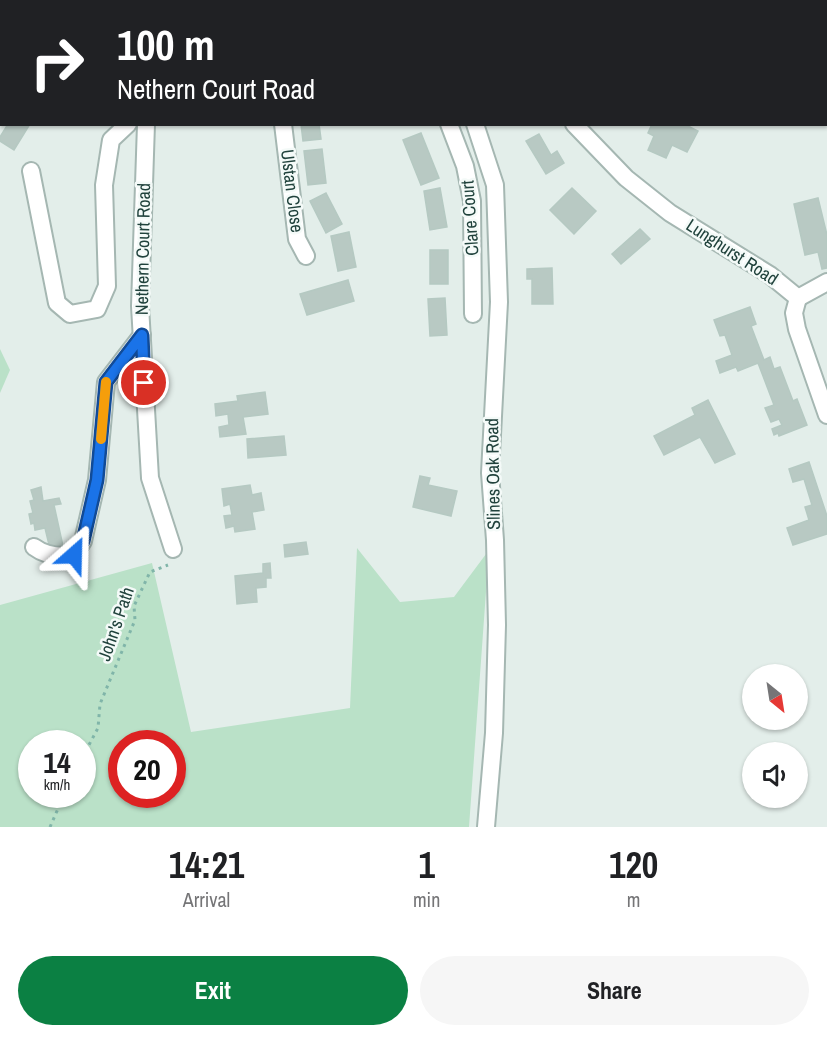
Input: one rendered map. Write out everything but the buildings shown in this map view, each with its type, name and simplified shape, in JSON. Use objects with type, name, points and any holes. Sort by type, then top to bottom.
[{"type":"street","points":[[31,171],[57,303],[70,314],[97,309],[106,286],[104,185],[111,140],[126,126]]},
{"type":"street","name":"Nethern Court Road","points":[[146,126],[140,306],[150,478],[173,549]]},
{"type":"street","name":"Ulstan Close","points":[[282,126],[297,239],[306,256]]},
{"type":"street","name":"Clare Court","points":[[450,126],[465,166],[472,201],[473,314]]},
{"type":"street","name":"Slines Oak Road","points":[[476,126],[495,185],[499,302],[490,472],[495,540],[497,625],[494,733],[486,827]]},
{"type":"street","name":"Lunghurst Road","points":[[576,126],[626,178],[670,213],[770,275],[798,298]]},
{"type":"street","points":[[827,282],[798,298],[794,313],[796,329],[827,415]]},
{"type":"street","points":[[34,547],[41,552],[60,557],[74,555],[83,541],[97,480],[106,382],[142,335]]},
{"type":"path","name":"John's Path","points":[[96,732],[100,704],[135,620],[134,606],[150,572],[177,563],[173,549]]},
{"type":"path","points":[[50,827],[58,808]]},
{"type":"green space","points":[[0,349],[10,370],[0,393]]},
{"type":"green space","points":[[357,548],[400,602],[454,597],[489,550],[469,827],[0,827],[0,605],[152,563],[191,732],[350,708]]},
{"type":"slow traffic","points":[[101,439],[106,382]]},
{"type":"route","points":[[74,555],[83,541],[97,480],[106,382],[142,335],[144,383]]}]
